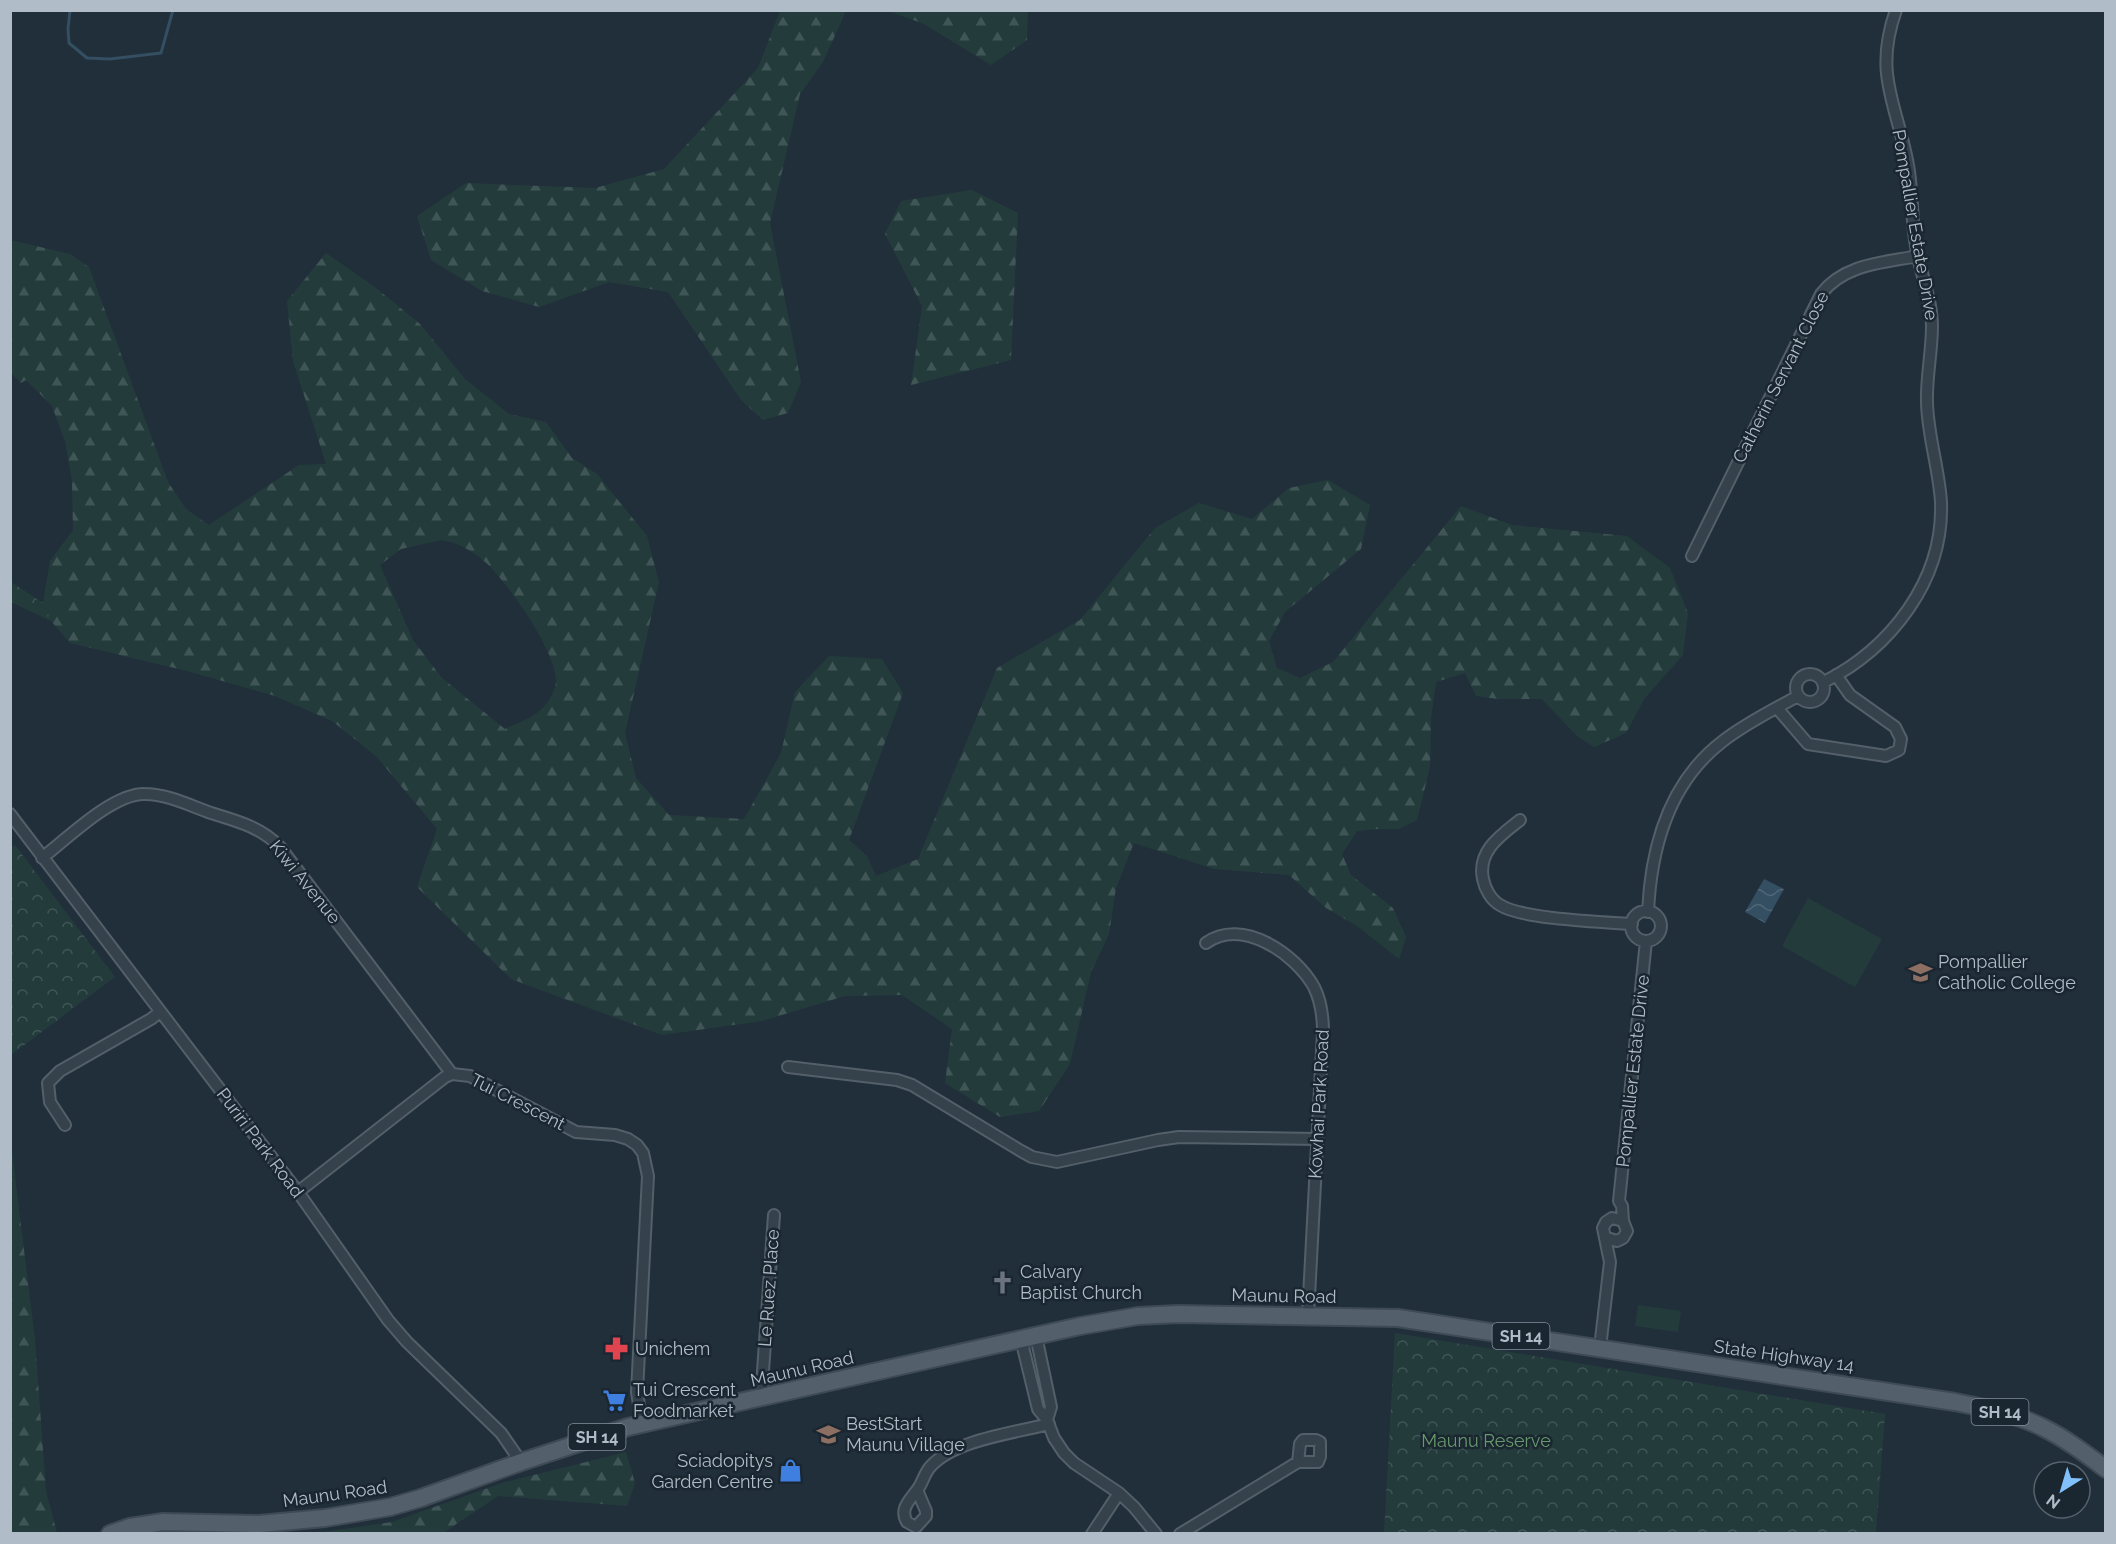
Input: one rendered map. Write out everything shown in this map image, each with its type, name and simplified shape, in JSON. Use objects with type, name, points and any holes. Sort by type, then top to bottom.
[{"type":"main road","name":"Maunu Road","points":[[110,1533],[130,1527],[164,1522],[259,1524],[357,1514],[421,1498],[521,1462],[642,1424],[1080,1326],[1138,1316],[1178,1314],[1398,1318],[1442,1324]]},
{"type":"main road","name":"State Highway 14","points":[[1442,1324],[1823,1381],[1985,1408],[2042,1427],[2106,1469]]},
{"type":"street","name":"Pompallier Estate Drive","points":[[1824,682],[1875,647],[1914,601],[1926,578],[1937,548],[1941,517],[1941,499],[1929,423],[1927,393],[1932,325],[1918,256],[1908,164],[1886,74],[1887,42],[1896,10]]},
{"type":"street","name":"Catherin Servant Close","points":[[1692,556],[1828,284],[1860,267],[1918,256]]},
{"type":"street","points":[[1805,675],[1818,676],[1824,682],[1825,691],[1817,701],[1804,702],[1798,696],[1797,684],[1805,675]]},
{"type":"street","points":[[1777,708],[1808,744],[1887,756],[1899,750],[1901,739],[1895,727],[1850,695],[1836,675]]},
{"type":"street","points":[[1646,941],[1636,938],[1632,924],[1636,916],[1648,912],[1658,839],[1668,810],[1682,785],[1700,762],[1721,742],[1798,696]]},
{"type":"street","name":"Kiwi Avenue","points":[[42,858],[107,807],[131,795],[158,795],[262,831],[280,847],[452,1074]]},
{"type":"street","name":"Puriri Park Road","points":[[10,814],[298,1192],[388,1320],[407,1342],[501,1433],[521,1462]]},
{"type":"street","points":[[1520,820],[1491,844],[1482,864],[1485,886],[1499,905],[1522,914],[1632,924]]},
{"type":"street","name":"Pompallier Estate Drive","points":[[1623,1221],[1622,1206],[1619,1201],[1646,941],[1659,935],[1661,925],[1657,916],[1648,912]]},
{"type":"street","name":"Kowhai Park Road","points":[[1206,943],[1215,936],[1242,935],[1284,952],[1297,963],[1315,989],[1323,1017],[1308,1316]]},
{"type":"street","points":[[65,1125],[50,1102],[48,1083],[60,1071],[160,1012]]},
{"type":"street","points":[[788,1067],[897,1080],[912,1085],[1021,1151],[1045,1161],[1069,1160],[1179,1137],[1317,1139]]},
{"type":"street","name":"Tui Crescent","points":[[298,1192],[452,1074],[470,1076],[576,1132],[615,1135],[637,1145],[643,1153],[648,1176],[638,1392],[642,1424]]},
{"type":"street","name":"Pompallier Estate Drive","points":[[1609,1220],[1614,1206],[1619,1201]]},
{"type":"street","name":"Le Ruez Place","points":[[764,1397],[762,1385],[774,1215]]},
{"type":"street","points":[[1600,1348],[1610,1262],[1607,1238],[1603,1228],[1609,1220],[1616,1218],[1623,1221],[1627,1231],[1620,1240],[1615,1256],[1610,1262]]},
{"type":"street","points":[[1607,1238],[1613,1241],[1620,1240]]},
{"type":"street","points":[[1029,1338],[1051,1407],[1048,1422],[1054,1437],[1074,1463],[1119,1493],[1156,1533]]},
{"type":"street","points":[[917,1490],[930,1467],[950,1450],[1048,1422]]},
{"type":"street","points":[[1180,1533],[1298,1462]]},
{"type":"street","points":[[1092,1533],[1119,1493]]},
{"type":"green space","points":[[780,11],[846,11],[823,62],[800,94],[770,223],[801,382],[788,413],[763,420],[741,400],[668,292],[609,282],[539,307],[482,291],[431,260],[417,216],[466,183],[595,188],[664,169],[758,68]]},
{"type":"green space","points":[[888,11],[1028,11],[1027,40],[991,65],[924,24]]},
{"type":"green space","points":[[972,190],[1018,213],[1011,360],[911,385],[922,306],[885,234],[901,201]]},
{"type":"green space","points":[[10,240],[70,254],[89,267],[168,482],[186,509],[209,525],[299,465],[326,464],[293,361],[287,301],[326,253],[376,288],[420,324],[465,379],[509,414],[546,422],[572,458],[597,474],[647,536],[659,582],[625,733],[636,778],[669,815],[744,819],[781,753],[795,692],[829,656],[882,659],[903,693],[849,840],[867,856],[876,876],[918,859],[997,668],[1080,620],[1155,528],[1199,503],[1252,519],[1289,488],[1328,480],[1370,505],[1361,549],[1285,612],[1269,641],[1277,668],[1300,678],[1333,662],[1461,506],[1512,525],[1627,536],[1670,568],[1688,613],[1683,655],[1644,699],[1626,733],[1594,747],[1577,736],[1542,699],[1498,699],[1476,696],[1465,673],[1436,682],[1431,719],[1430,767],[1417,820],[1399,829],[1357,831],[1342,854],[1351,875],[1393,908],[1406,937],[1399,959],[1357,926],[1326,908],[1289,875],[1214,869],[1134,843],[1116,888],[1109,934],[1091,972],[1070,1064],[1039,1111],[1000,1117],[945,1083],[952,1029],[902,995],[845,996],[762,1021],[662,1035],[511,979],[417,887],[437,829],[376,756],[332,721],[275,696],[187,671],[70,643],[51,621],[43,603],[50,561],[73,530],[72,481],[65,441],[52,406],[26,380],[21,383],[11,373]],"holes":[[[441,540],[470,551],[494,571],[531,621],[551,658],[555,687],[547,703],[536,714],[505,729],[442,678],[413,640],[380,565],[401,549]]]},
{"type":"green space","points":[[11,582],[43,603],[51,621],[11,602]]},
{"type":"green space","points":[[15,845],[115,977],[11,1055],[10,848]]},
{"type":"green space","points":[[1808,898],[1882,939],[1855,987],[1782,946]]},
{"type":"green space","points":[[11,1143],[35,1340],[46,1491],[57,1533],[11,1533]]},
{"type":"green space","points":[[1638,1305],[1681,1311],[1678,1332],[1635,1326]]},
{"type":"green space","name":"Maunu Reserve","points":[[1395,1333],[1885,1414],[1876,1533],[1384,1533]]},
{"type":"green space","points":[[626,1452],[635,1483],[627,1506],[498,1496],[443,1533],[316,1533],[392,1522],[502,1483]]},
{"type":"water","points":[[1764,879],[1784,889],[1765,923],[1745,912]]},
{"type":"waterway","points":[[70,10],[69,43],[87,58],[110,59],[161,53],[173,10]]},
{"type":"place","name":"Pompallier Catholic College","points":[[1920,972]]},
{"type":"place","name":"Calvary Baptist Church","points":[[1002,1282]]},
{"type":"place","name":"Unichem","points":[[617,1349]]},
{"type":"place","name":"Tui Crescent Foodmarket","points":[[615,1400]]},
{"type":"place","name":"BestStart Maunu Village","points":[[828,1434]]},
{"type":"place","name":"Sciadopitys Garden Centre","points":[[791,1471]]}]
